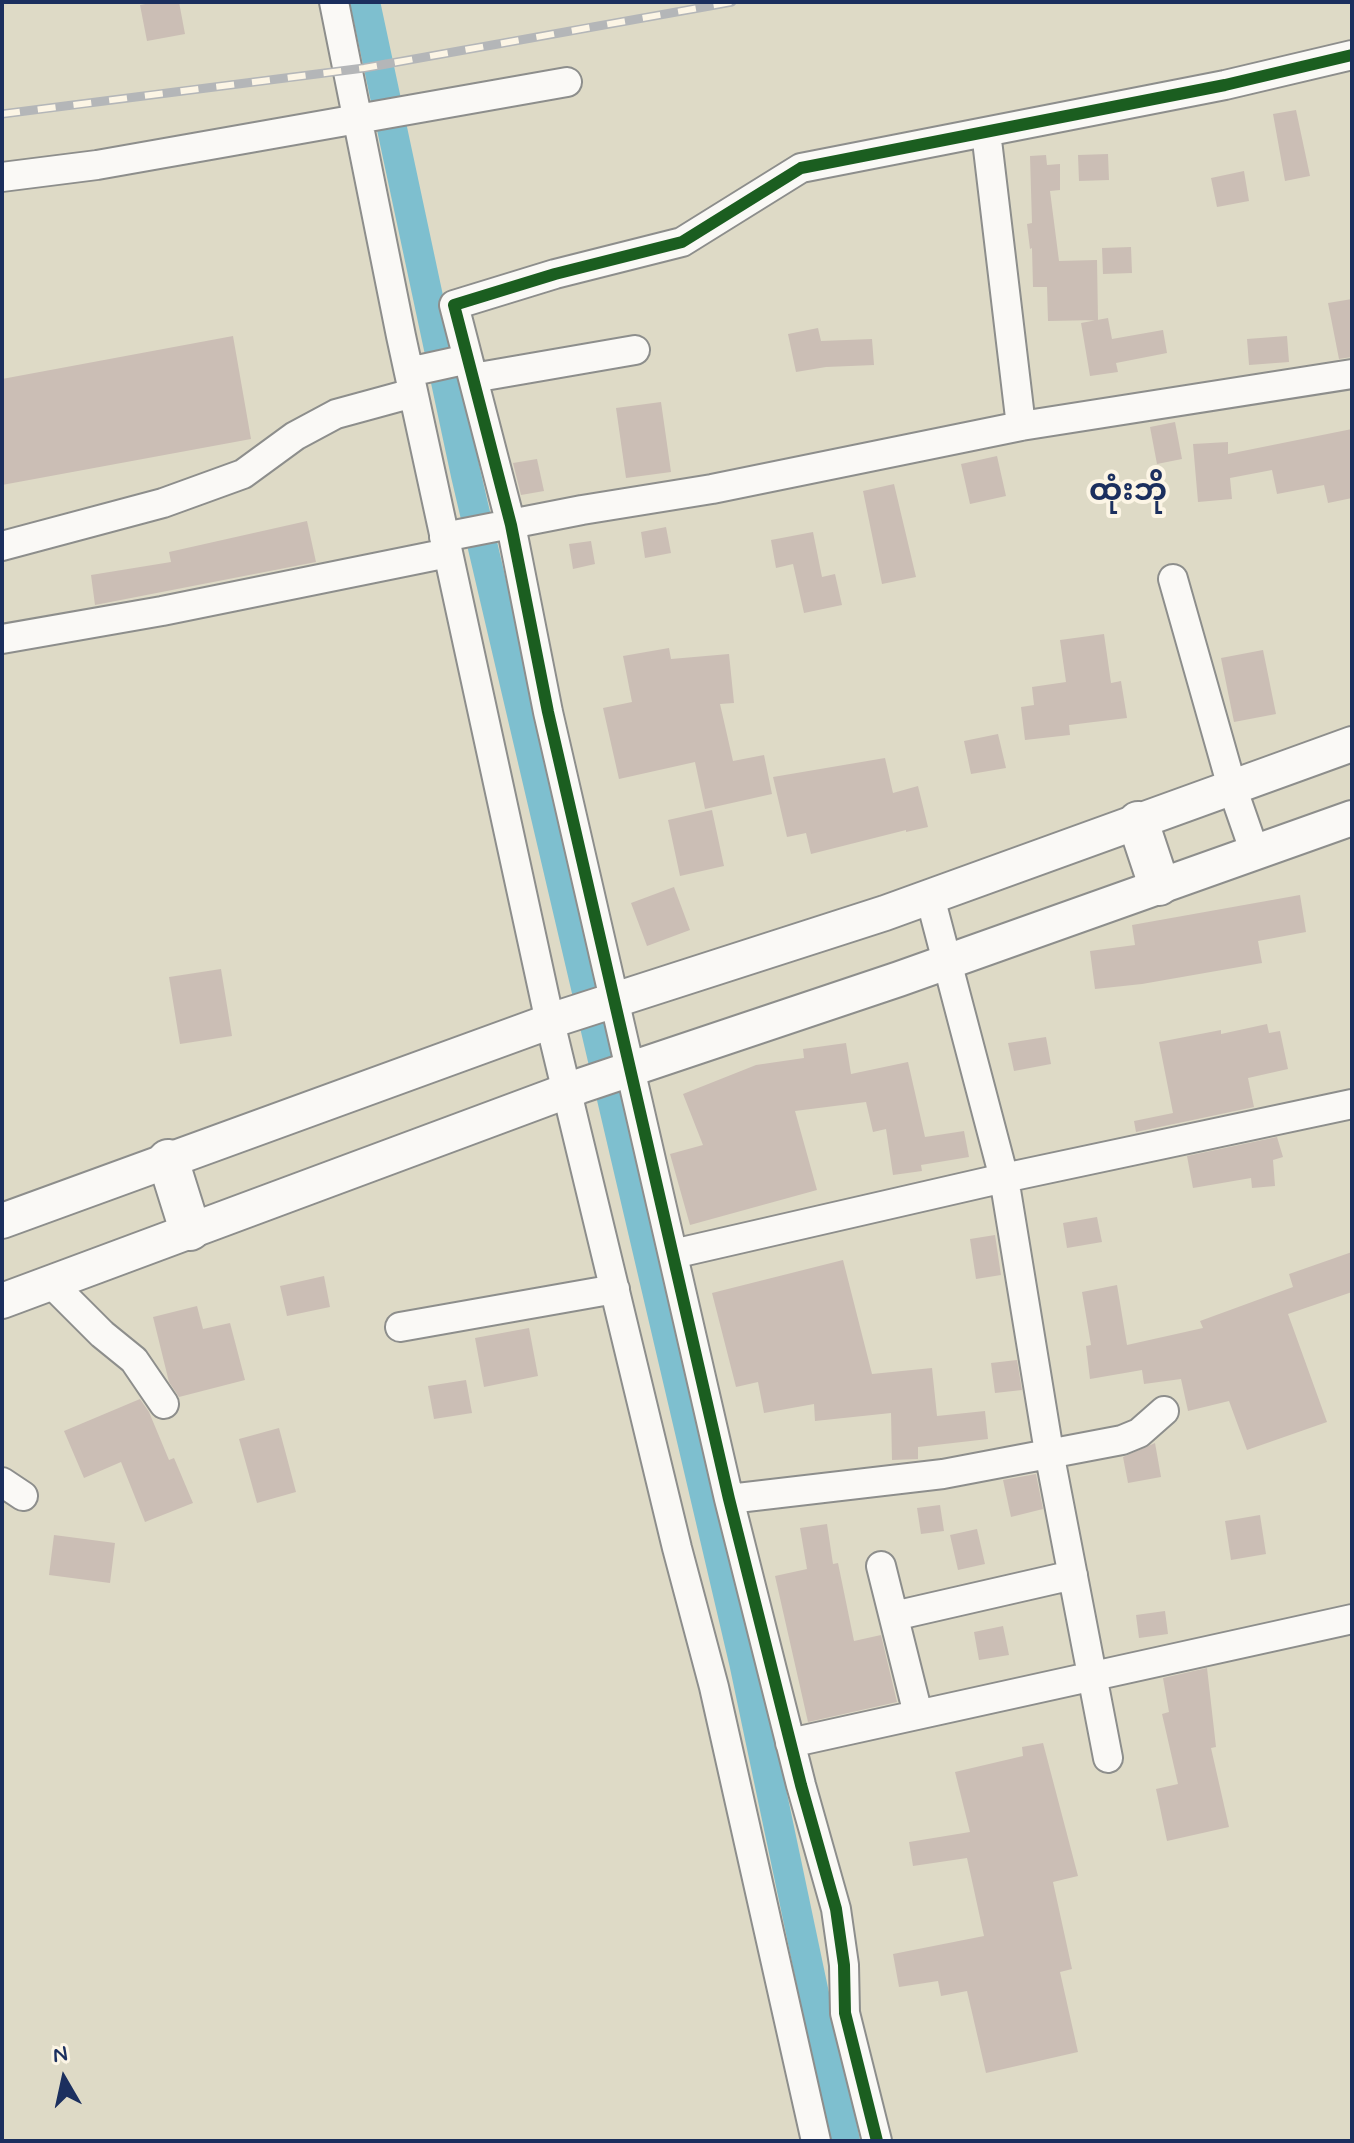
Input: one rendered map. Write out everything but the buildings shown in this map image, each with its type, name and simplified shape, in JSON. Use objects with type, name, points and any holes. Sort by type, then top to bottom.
[{"type":"highway","points":[[1138,822],[1159,885]]},
{"type":"highway","points":[[168,1160],[190,1230]]},
{"type":"main road","points":[[2,1221],[556,1020],[930,897],[1352,744]]},
{"type":"main road","points":[[2,1301],[574,1088],[948,961],[1352,818]]},
{"type":"street","points":[[334,2],[363,119],[448,542],[574,1088],[615,1289],[714,1687],[816,2141]]},
{"type":"street","points":[[877,2141],[845,2013],[844,1965],[836,1909],[790,1743],[729,1499],[673,1254],[622,1071],[548,712],[464,366],[454,305],[555,274],[682,242],[801,168],[1225,85],[1352,55]]},
{"type":"street","points":[[2,177],[97,165],[567,82]]},
{"type":"street","points":[[986,132],[1021,426]]},
{"type":"street","points":[[2,546],[163,503],[243,474],[295,436],[413,378],[464,366],[635,350]]},
{"type":"street","points":[[2,639],[162,611],[504,526],[582,510],[740,483],[1021,426],[1352,374]]},
{"type":"street","points":[[1173,579],[1232,787],[1255,853]]},
{"type":"street","points":[[930,897],[1004,1178],[1049,1452],[1108,1758]]},
{"type":"street","points":[[673,1254],[1004,1178],[1352,1104]]},
{"type":"street","points":[[51,1283],[102,1334],[134,1360],[164,1404]]},
{"type":"street","points":[[400,1327],[615,1289]]},
{"type":"street","points":[[729,1499],[943,1474],[1122,1440],[1139,1433],[1164,1411]]},
{"type":"street","points":[[881,1566],[918,1714]]},
{"type":"street","points":[[894,1616],[1073,1575]]},
{"type":"street","points":[[790,1743],[1352,1619]]},
{"type":"waterway","points":[[365,2],[466,475],[744,1662],[845,2141]]},
{"type":"railway","points":[[2,114],[364,68],[732,2]]},
{"type":"cycle path","points":[[877,2141],[845,2013],[844,1965],[836,1909],[801,1785],[729,1499],[548,712],[511,525],[454,305],[555,274],[682,242],[801,168],[1225,85],[1352,55]]},
{"type":"district","name":"ထုံးဘို","points":[[1128,494]]}]
